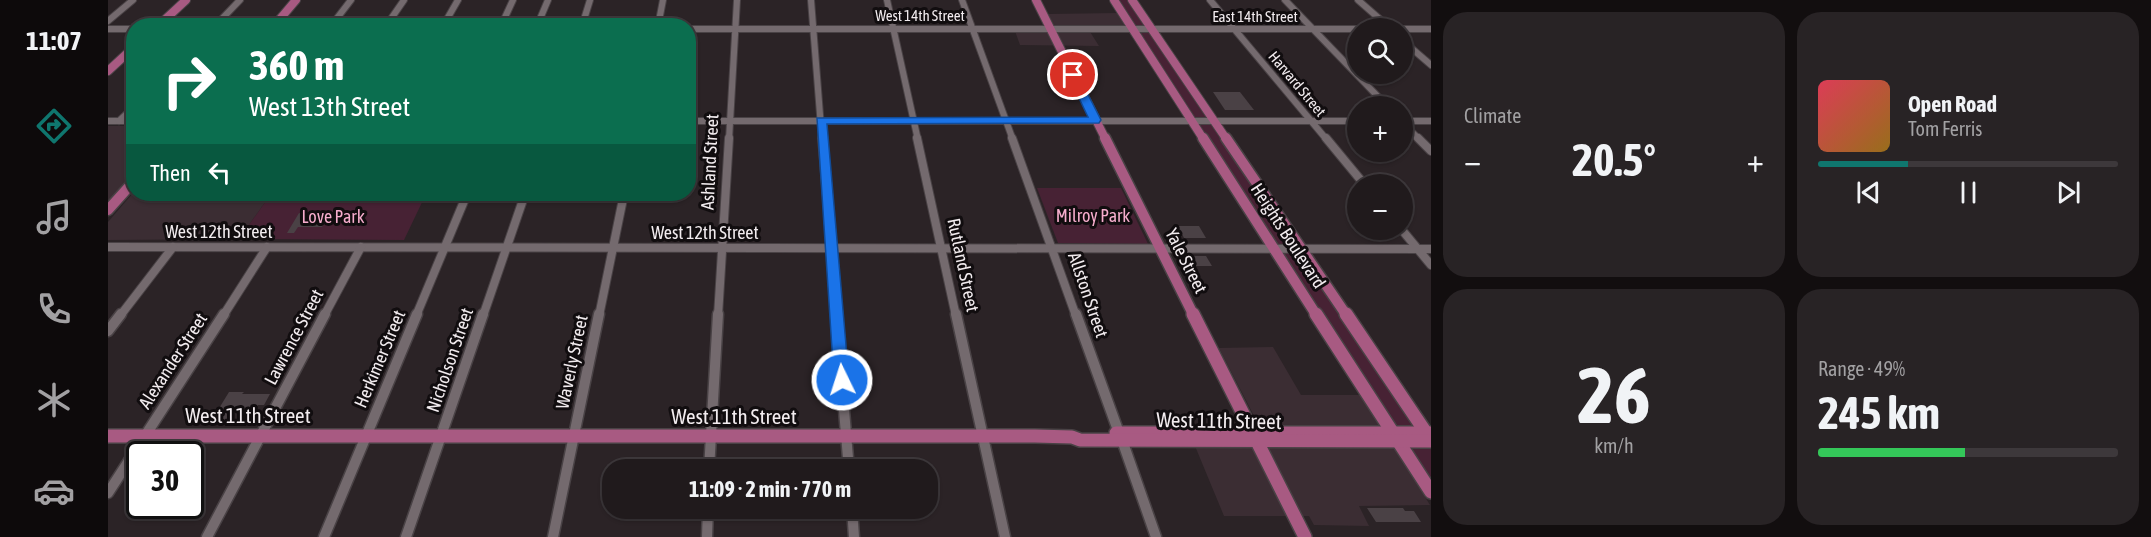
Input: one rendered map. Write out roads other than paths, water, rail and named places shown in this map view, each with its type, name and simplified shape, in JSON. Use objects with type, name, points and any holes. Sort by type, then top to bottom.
[{"type":"main road","points":[[167,18],[186,0]]},
{"type":"main road","points":[[281,18],[296,0]]},
{"type":"main road","name":"Yale Street","points":[[1036,0],[1305,537]]},
{"type":"main road","name":"Heights Boulevard","points":[[1114,0],[1431,492]]},
{"type":"main road","name":"Heights Boulevard","points":[[1132,0],[1430,437]]},
{"type":"main road","points":[[108,70],[126,54]]},
{"type":"main road","points":[[108,210],[126,190]]},
{"type":"main road","name":"West 11th Street","points":[[108,436],[982,436],[1072,437],[1080,440],[1185,432],[1255,436]]},
{"type":"main road","name":"West 11th Street","points":[[1120,437],[1430,437]]},
{"type":"street","points":[[108,21],[133,0]]},
{"type":"street","points":[[223,18],[240,0]]},
{"type":"street","points":[[337,18],[351,0]]},
{"type":"street","points":[[392,18],[404,0]]},
{"type":"street","points":[[448,18],[458,0]]},
{"type":"street","points":[[505,18],[513,0]]},
{"type":"street","points":[[540,18],[548,0]]},
{"type":"street","points":[[584,18],[590,0]]},
{"type":"street","points":[[660,18],[663,0]]},
{"type":"street","name":"Ashland Street","points":[[709,459],[737,0]]},
{"type":"street","points":[[811,0],[848,459]]},
{"type":"street","name":"Rutland Street","points":[[887,0],[1005,537]]},
{"type":"street","name":"Allston Street","points":[[962,0],[1054,249],[1156,537]]},
{"type":"street","name":"Harvard Street","points":[[1210,0],[1356,174]]},
{"type":"street","points":[[1285,0],[1378,96]]},
{"type":"street","points":[[1358,0],[1379,18]]},
{"type":"street","points":[[108,29],[126,29]]},
{"type":"street","name":"West 14th Street","points":[[696,29],[1152,29]]},
{"type":"street","name":"East 14th Street","points":[[1152,29],[1347,29]]},
{"type":"street","points":[[1413,29],[1431,29]]},
{"type":"street","points":[[1413,49],[1431,65]]},
{"type":"street","points":[[119,121],[126,114]]},
{"type":"street","points":[[108,121],[126,121]]},
{"type":"street","points":[[696,121],[1347,121]]},
{"type":"street","points":[[1413,121],[1431,121]]},
{"type":"street","points":[[1413,133],[1431,152]]},
{"type":"street","name":"Herkimer Street","points":[[324,537],[463,201]]},
{"type":"street","name":"Nicholson Street","points":[[406,537],[523,201]]},
{"type":"street","name":"Waverly Street","points":[[553,537],[623,201]]},
{"type":"street","points":[[1410,240],[1431,265]]},
{"type":"street","name":"West 12th Street","points":[[108,247],[1301,249]]},
{"type":"street","points":[[108,331],[173,247]]},
{"type":"street","name":"Alexander Street","points":[[108,493],[267,247]]},
{"type":"street","name":"Lawrence Street","points":[[207,537],[361,247]]},
{"type":"street","points":[[1301,249],[1431,249]]},
{"type":"street","points":[[707,537],[708,519]]},
{"type":"street","points":[[853,519],[854,537]]},
{"type":"park label","name":"Milroy Park","points":[[1093,216]]},
{"type":"park label","name":"Love Park","points":[[333,217]]}]
